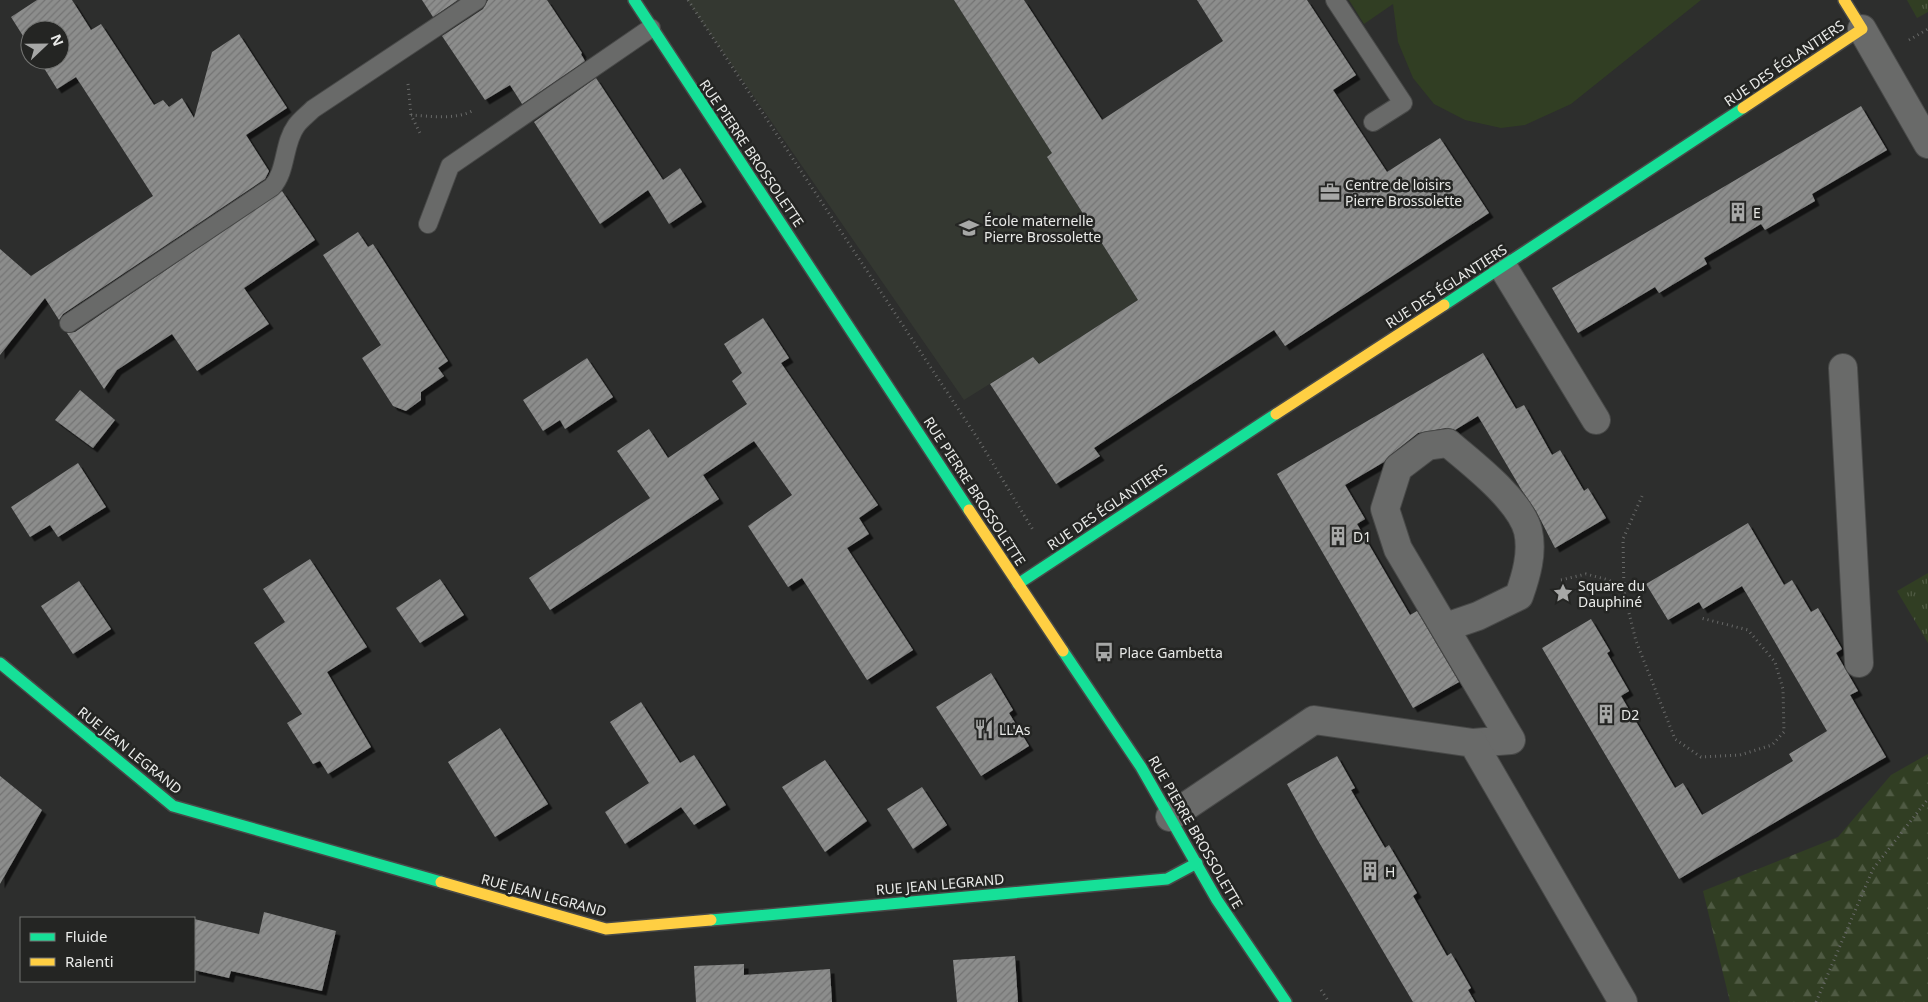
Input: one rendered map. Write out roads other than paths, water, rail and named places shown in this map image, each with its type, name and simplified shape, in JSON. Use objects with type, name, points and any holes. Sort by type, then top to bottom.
[{"type":"street","name":"RUE PIERRE BROSSOLETTE","points":[[634,0],[1018,584],[1142,767],[1217,900],[1286,1002]]},
{"type":"street","name":"RUE DES ÉGLANTIERS","points":[[1018,584],[1176,478],[1503,267],[1862,30],[1844,0]]},
{"type":"street","points":[[1862,30],[1928,144]]},
{"type":"street","points":[[1503,267],[1596,420]]},
{"type":"street","points":[[1843,368],[1859,663]]},
{"type":"street","points":[[1170,817],[1314,720],[1473,743],[1511,740],[1446,627],[1398,549],[1386,509],[1398,468],[1427,446],[1448,443],[1511,500],[1528,531],[1528,570],[1519,596],[1478,616],[1446,627]]},
{"type":"street","name":"RUE JEAN LEGRAND","points":[[0,663],[173,806],[606,929],[1167,879],[1196,863]]},
{"type":"street","points":[[1473,743],[1623,1002]]},
{"type":"lane","points":[[69,324],[272,188],[278,181],[284,155],[296,126],[312,109],[477,0]]},
{"type":"lane","points":[[1335,0],[1403,102],[1373,122]]},
{"type":"lane","points":[[428,224],[450,166],[651,28]]},
{"type":"place","name":"Centre de loisirs Pierre Brossolette","points":[[1330,192]]},
{"type":"place","name":"E","points":[[1738,212]]},
{"type":"place","name":"École maternelle Pierre Brossolette","points":[[969,228]]},
{"type":"place","name":"D1","points":[[1338,536]]},
{"type":"place","name":"Square du Dauphiné","points":[[1563,593]]},
{"type":"place","name":"Place Gambetta","points":[[1104,652]]},
{"type":"place","name":"D2","points":[[1606,714]]},
{"type":"place","name":"LL'As","points":[[984,729]]},
{"type":"place","name":"H","points":[[1370,871]]}]
